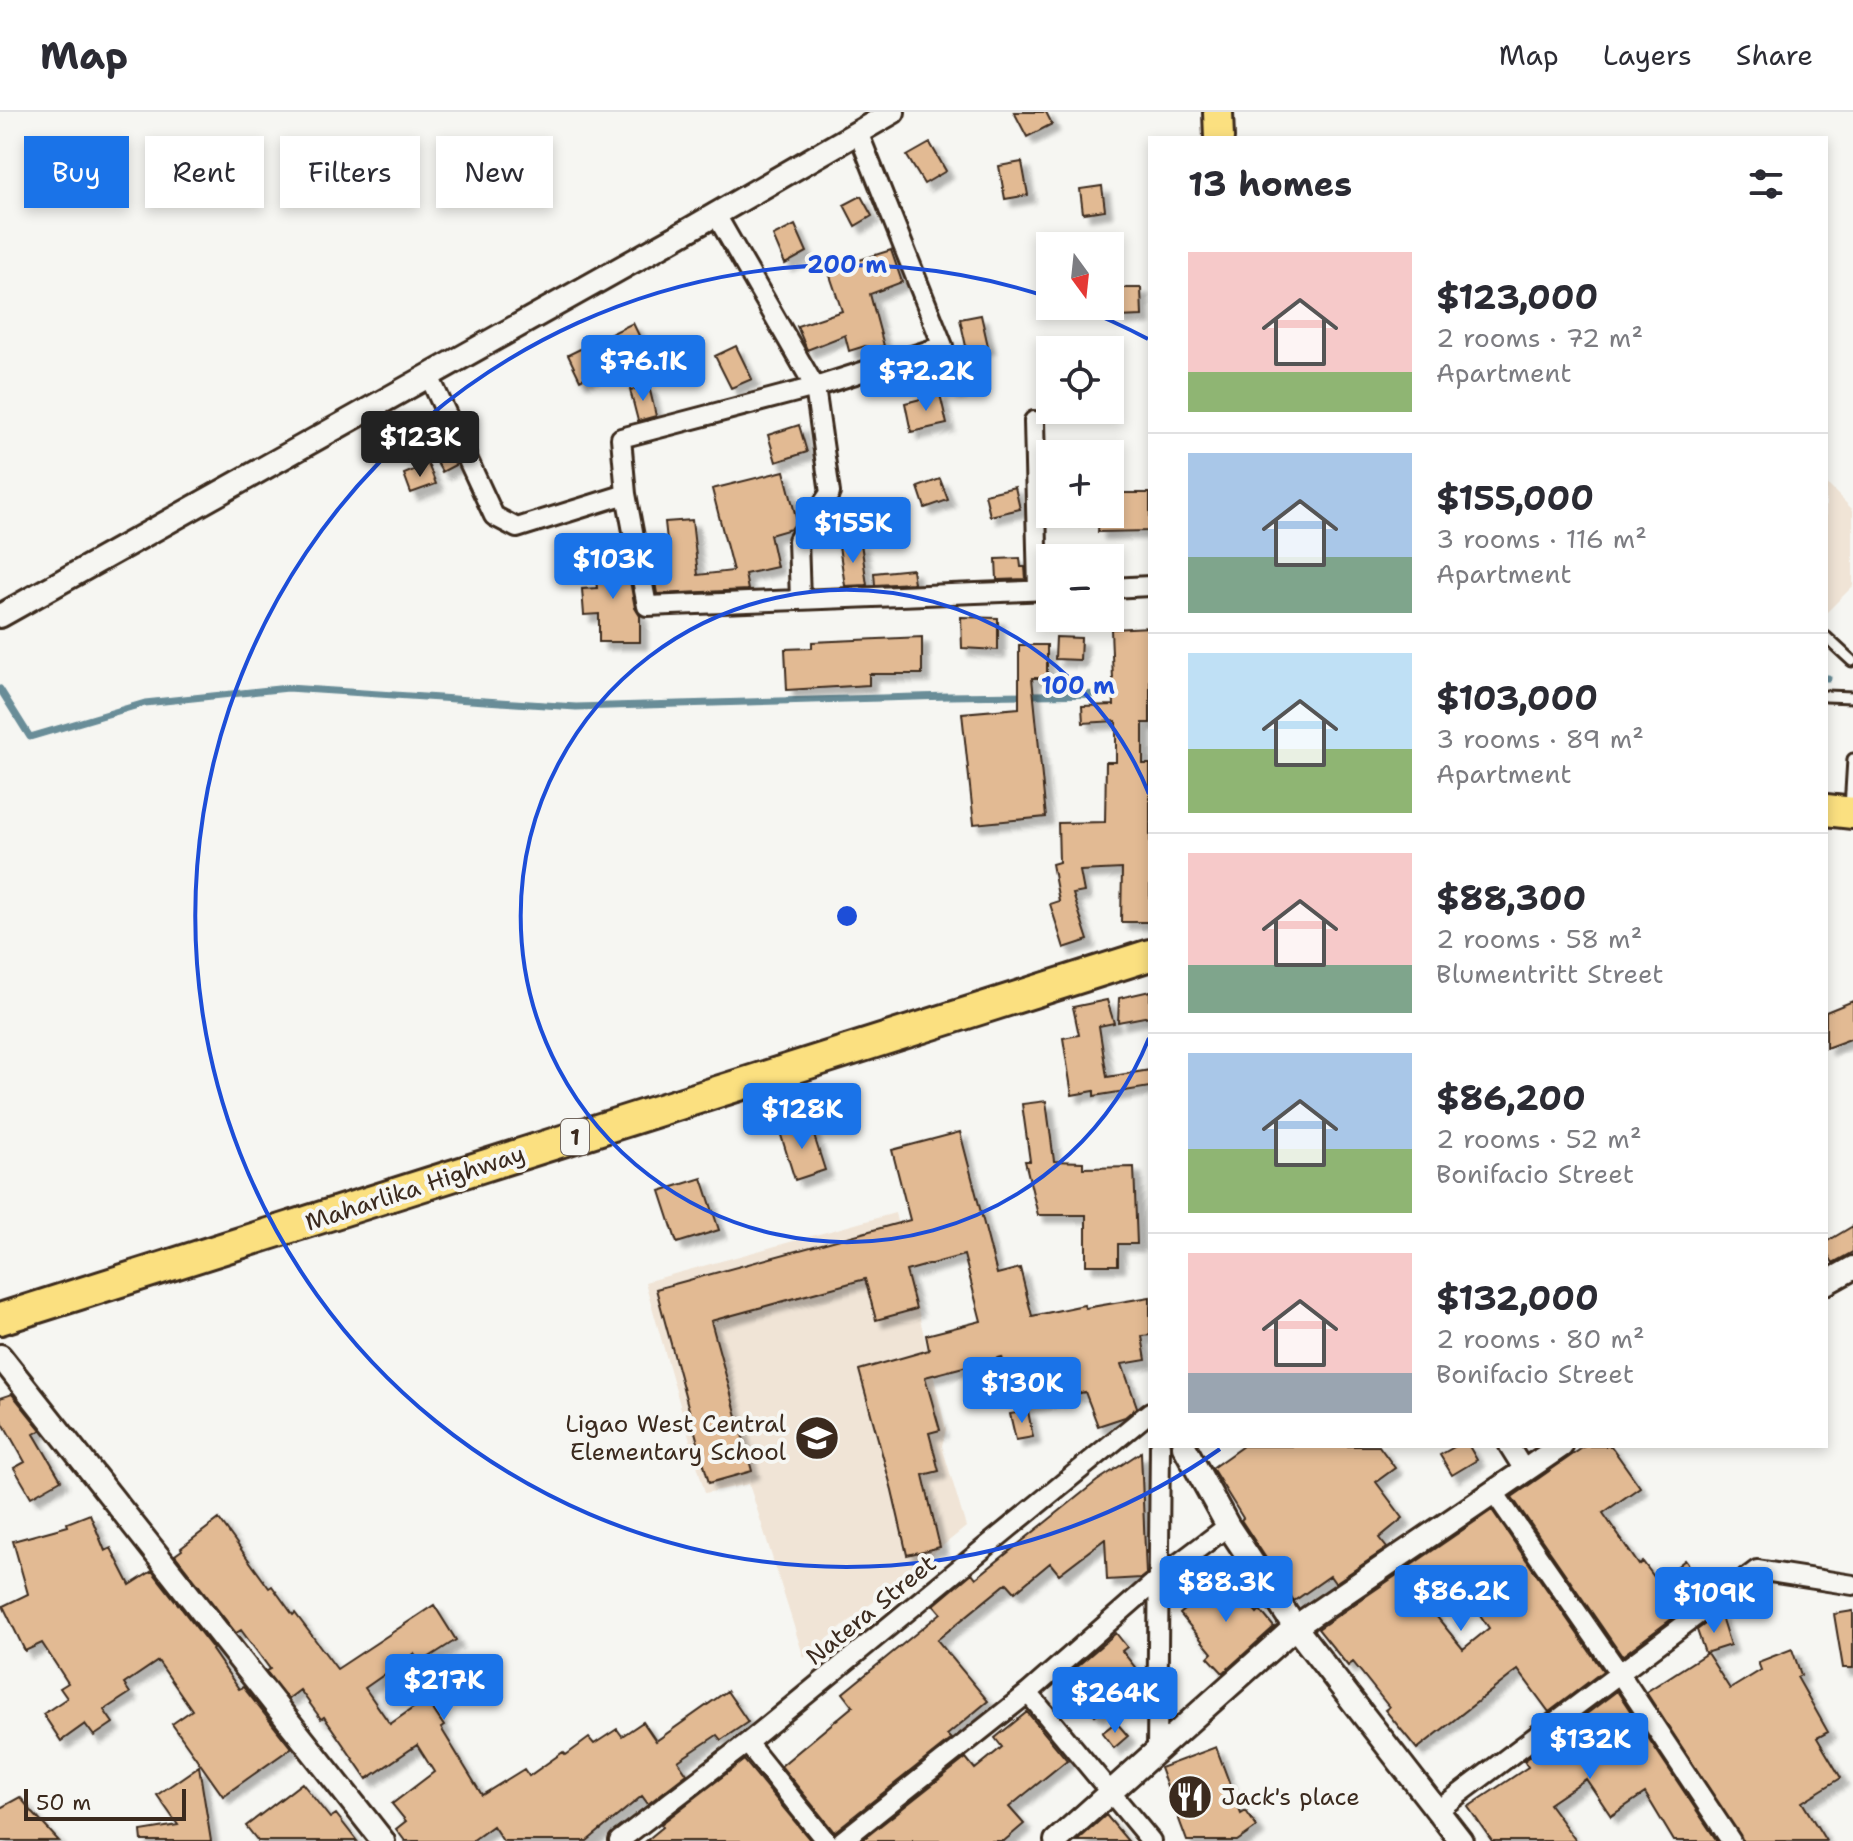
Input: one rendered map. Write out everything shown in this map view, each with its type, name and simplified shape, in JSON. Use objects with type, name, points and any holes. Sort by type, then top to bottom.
[{"type":"highway","name":"Maharlika Highway","points":[[0,1319],[1148,956]]},
{"type":"main road","points":[[1218,112],[1219,136]]},
{"type":"street","points":[[0,616],[893,112]]},
{"type":"street","points":[[858,132],[943,346],[815,387],[621,438],[626,494],[647,606],[1036,590]]},
{"type":"street","points":[[715,213],[815,387],[830,493],[798,540],[800,600]]},
{"type":"street","points":[[429,376],[494,516],[517,528],[626,494]]},
{"type":"street","points":[[1034,421],[1041,544]]},
{"type":"street","points":[[1124,587],[1148,586]]},
{"type":"street","points":[[1828,1282],[1853,1268]]},
{"type":"street","points":[[0,1356],[383,1841]]},
{"type":"street","name":"Natera Street","points":[[619,1841],[747,1743],[1148,1414]]},
{"type":"street","points":[[1157,1751],[1160,1448]]},
{"type":"street","points":[[1185,1448],[1228,1526],[1295,1627],[1461,1841]]},
{"type":"street","points":[[1510,1448],[1524,1470]]},
{"type":"street","points":[[1056,1841],[1295,1627],[1558,1448]]},
{"type":"street","points":[[1493,1491],[1731,1841]]},
{"type":"street","points":[[842,1841],[1028,1693],[1158,1579],[1228,1526]]},
{"type":"street","points":[[1438,1810],[1757,1570],[1853,1585]]},
{"type":"street","points":[[1028,1693],[1151,1841]]},
{"type":"street","points":[[747,1743],[826,1841]]},
{"type":"lane","points":[[1828,639],[1853,662]]},
{"type":"lane","points":[[1828,696],[1853,697]]},
{"type":"lane","points":[[1843,812],[1853,759]]},
{"type":"shaded area","points":[[1828,485],[1853,510],[1853,586],[1828,611]]},
{"type":"shaded area","name":"Ligao West Central Elementary School","points":[[895,1213],[946,1429],[942,1446],[966,1527],[804,1658],[749,1484],[705,1493],[645,1282]]},
{"type":"building","points":[[1014,112],[1046,112],[1052,124],[1027,137]]},
{"type":"building","points":[[930,143],[946,171],[924,184],[907,156]]},
{"type":"building","points":[[1022,162],[1028,195],[1005,199],[999,166]]},
{"type":"building","points":[[1102,186],[1105,210],[1083,213],[1080,189]]},
{"type":"building","points":[[861,196],[872,216],[855,226],[844,205]]},
{"type":"building","points":[[795,225],[807,252],[785,264],[773,236]]},
{"type":"building","points":[[891,250],[902,282],[870,294],[884,346],[865,346],[849,351],[845,335],[807,350],[797,326],[842,311],[828,270]]},
{"type":"building","points":[[1124,288],[1141,288],[1142,316],[1124,317]]},
{"type":"building","points":[[981,315],[988,346],[967,351],[960,319]]},
{"type":"building","points":[[633,323],[645,348],[580,380],[568,355]]},
{"type":"building","points":[[736,346],[752,379],[731,388],[715,356]]},
{"type":"building","points":[[972,355],[980,385],[952,392],[944,362]]},
{"type":"building","points":[[649,386],[656,416],[638,421],[630,390]]},
{"type":"building","points":[[940,394],[947,424],[911,432],[905,403]]},
{"type":"building","points":[[438,425],[457,464],[442,472],[421,434]]},
{"type":"building","points":[[799,425],[807,452],[776,462],[768,435]]},
{"type":"building","points":[[428,464],[436,484],[411,493],[404,474]]},
{"type":"building","points":[[784,471],[797,521],[791,529],[770,535],[777,567],[745,574],[748,590],[657,594],[655,582],[671,578],[665,522],[692,520],[698,575],[733,571],[712,489]]},
{"type":"building","points":[[940,479],[948,500],[925,508],[918,487]]},
{"type":"building","points":[[1015,487],[1020,509],[990,516],[985,494]]},
{"type":"building","points":[[1124,493],[1148,493],[1148,531],[1098,532],[1098,528],[1124,528]]},
{"type":"building","points":[[861,543],[867,585],[845,586],[839,546]]},
{"type":"building","points":[[625,554],[635,608],[640,616],[640,642],[599,642],[599,614],[584,615],[582,589],[597,588],[593,558]]},
{"type":"building","points":[[1020,558],[1026,579],[997,580],[996,559]]},
{"type":"building","points":[[912,569],[914,583],[875,585],[874,573]]},
{"type":"building","points":[[961,617],[998,618],[998,650],[962,648]]},
{"type":"building","points":[[1148,627],[1148,723],[1143,723],[1143,764],[1148,764],[1148,922],[1121,922],[1122,869],[1080,871],[1084,892],[1073,894],[1088,940],[1064,948],[1050,904],[1059,901],[1052,864],[1059,862],[1058,823],[1105,822],[1106,762],[1116,762],[1116,721],[1083,723],[1082,706],[1114,705],[1111,632]]},
{"type":"building","points":[[922,637],[922,674],[869,674],[869,685],[787,690],[785,649],[812,648],[812,642]]},
{"type":"building","points":[[1056,637],[1081,638],[1080,660],[1055,659]]},
{"type":"building","points":[[1019,645],[1047,645],[1047,678],[1032,678],[1046,817],[974,824],[962,713],[1019,708]]},
{"type":"building","points":[[1148,991],[1148,1016],[1118,1022],[1119,998]]},
{"type":"building","points":[[1107,1000],[1114,1023],[1099,1026],[1107,1077],[1148,1070],[1148,1087],[1094,1096],[1094,1091],[1072,1095],[1063,1038],[1079,1035],[1073,1007]]},
{"type":"building","points":[[1853,1001],[1853,1038],[1828,1047],[1828,1011]]},
{"type":"building","points":[[1046,1101],[1054,1161],[1083,1162],[1083,1168],[1134,1167],[1137,1244],[1118,1244],[1118,1265],[1086,1265],[1086,1215],[1038,1215],[1025,1161],[1030,1161],[1022,1104]]},
{"type":"building","points":[[810,1123],[825,1170],[795,1180],[780,1132]]},
{"type":"building","points":[[960,1132],[997,1274],[1020,1268],[1032,1316],[1084,1305],[1085,1308],[1148,1297],[1148,1335],[1142,1336],[1146,1360],[1122,1364],[1137,1407],[1125,1417],[1098,1426],[1085,1392],[1015,1408],[1002,1357],[925,1377],[940,1430],[929,1433],[939,1471],[923,1475],[940,1547],[907,1555],[859,1370],[929,1350],[926,1335],[981,1321],[964,1255],[906,1271],[916,1309],[876,1320],[865,1279],[711,1321],[752,1471],[709,1483],[656,1289],[910,1220],[892,1150]]},
{"type":"building","points":[[702,1178],[719,1230],[677,1243],[660,1191]]},
{"type":"building","points":[[1853,1226],[1853,1252],[1833,1263],[1828,1254],[1828,1241]]},
{"type":"building","points":[[12,1394],[41,1430],[34,1434],[61,1480],[31,1497],[14,1468],[25,1462],[0,1418],[0,1398]]},
{"type":"building","points":[[1028,1411],[1033,1437],[1016,1440],[1010,1414]]},
{"type":"building","points":[[1240,1448],[1380,1448],[1395,1468],[1376,1482],[1403,1518],[1379,1538],[1387,1548],[1335,1583],[1330,1576],[1294,1601],[1241,1520],[1243,1518],[1212,1468]]},
{"type":"building","points":[[1452,1448],[1470,1448],[1477,1460],[1452,1475],[1440,1455]]},
{"type":"building","points":[[1582,1448],[1612,1448],[1640,1487],[1603,1513],[1639,1565],[1643,1562],[1658,1582],[1685,1560],[1709,1591],[1622,1656],[1512,1497]]},
{"type":"building","points":[[1141,1452],[1146,1574],[1141,1578],[1107,1580],[1105,1539],[1059,1574],[1050,1563],[1015,1592],[1007,1583],[937,1640],[988,1701],[947,1735],[951,1739],[834,1832],[781,1766],[853,1706],[843,1693],[941,1613],[934,1605],[972,1573],[976,1578],[1097,1481]]},
{"type":"building","points":[[1492,1510],[1603,1671],[1549,1712],[1518,1670],[1417,1749],[1385,1710],[1389,1707],[1353,1662],[1348,1666],[1318,1629]],"holes":[[[1471,1573],[1493,1606],[1480,1615],[1489,1628],[1463,1649],[1428,1606]]]},
{"type":"building","points":[[90,1514],[105,1551],[111,1548],[130,1585],[152,1571],[213,1649],[239,1689],[243,1687],[291,1748],[223,1796],[172,1724],[192,1710],[158,1661],[124,1684],[130,1693],[104,1710],[113,1723],[94,1736],[85,1724],[61,1741],[43,1714],[67,1698],[60,1688],[68,1683],[42,1643],[25,1651],[3,1606],[28,1594],[13,1541],[68,1526],[67,1523]]},
{"type":"building","points":[[219,1519],[269,1588],[272,1586],[293,1615],[295,1613],[337,1669],[434,1605],[456,1640],[420,1663],[414,1654],[365,1688],[390,1724],[426,1699],[482,1795],[524,1769],[529,1776],[589,1738],[594,1744],[617,1729],[622,1736],[643,1722],[656,1741],[727,1691],[748,1722],[721,1740],[717,1735],[678,1761],[687,1774],[648,1804],[642,1796],[587,1841],[503,1841],[493,1826],[472,1841],[405,1841],[396,1829],[406,1821],[392,1804],[434,1772],[417,1745],[367,1779],[324,1717],[321,1719],[300,1690],[288,1699],[266,1671],[270,1669],[241,1630],[236,1633],[175,1555]]},
{"type":"building","points":[[1226,1576],[1257,1613],[1260,1610],[1274,1627],[1223,1673],[1208,1657],[1212,1653],[1180,1614]]},
{"type":"building","points":[[1853,1611],[1853,1668],[1843,1668],[1834,1614]]},
{"type":"building","points":[[1720,1613],[1730,1645],[1705,1653],[1697,1630]]},
{"type":"building","points":[[1116,1633],[1127,1647],[1122,1651],[1143,1677],[1095,1715],[1075,1690],[1071,1693],[1061,1680]]},
{"type":"building","points":[[1792,1649],[1801,1675],[1797,1677],[1828,1732],[1817,1738],[1841,1778],[1802,1802],[1826,1841],[1743,1841],[1646,1692],[1707,1653],[1730,1689],[1761,1670],[1758,1662]]},
{"type":"building","points":[[1617,1691],[1717,1841],[1674,1841],[1645,1793],[1611,1816],[1586,1779],[1549,1804],[1576,1841],[1492,1841],[1468,1807],[1528,1767],[1524,1761]]},
{"type":"building","points":[[1027,1712],[1067,1760],[1009,1807],[1024,1824],[1004,1841],[861,1841],[966,1758],[975,1769],[1002,1747],[995,1738]]},
{"type":"building","points":[[1116,1722],[1128,1736],[1114,1748],[1102,1733]]},
{"type":"building","points":[[1216,1747],[1241,1814],[1246,1811],[1257,1827],[1237,1841],[1187,1841],[1160,1768]]},
{"type":"building","points":[[744,1760],[811,1841],[646,1841],[663,1827],[661,1824]]},
{"type":"building","points":[[199,1766],[211,1841],[142,1841],[141,1831],[178,1825],[157,1795]]},
{"type":"building","points":[[302,1783],[330,1818],[336,1814],[357,1841],[258,1841],[246,1826]]},
{"type":"building","points":[[20,1797],[59,1841],[0,1841],[0,1808]]},
{"type":"building","points":[[1106,1815],[1128,1841],[1077,1841]]},
{"type":"waterway","points":[[0,689],[30,737],[145,703],[288,688],[576,707],[1120,694]]},
{"type":"place","name":"Ligao West Central Elementary School","points":[[817,1438]]},
{"type":"place","name":"Jack's place","points":[[1190,1797]]}]
